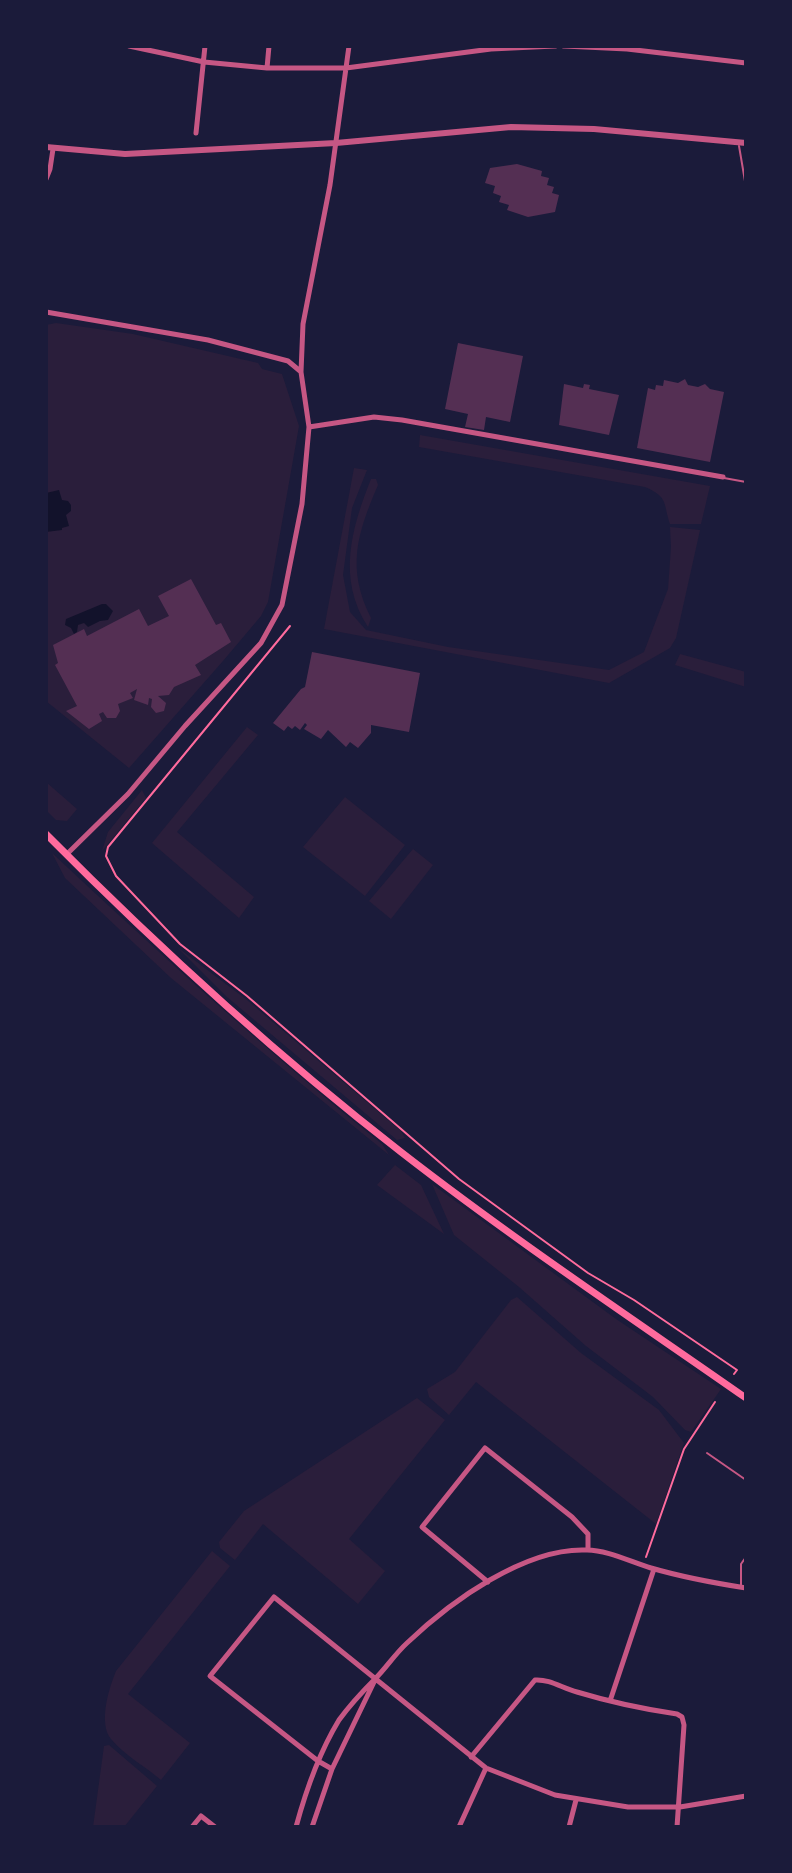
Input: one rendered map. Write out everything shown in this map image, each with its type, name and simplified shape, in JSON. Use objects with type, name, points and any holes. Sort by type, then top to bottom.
[{"type":"main road","points":[[46,834],[248,1026],[398,1150],[554,1266],[746,1398]]},
{"type":"street","points":[[129,46],[204,62],[267,68],[346,68],[492,48],[555,46]]},
{"type":"street","points":[[196,133],[205,46]]},
{"type":"street","points":[[267,68],[269,46]]},
{"type":"street","points":[[67,854],[128,794],[261,643],[276,620],[288,579],[300,515],[309,427],[301,372],[303,324],[336,143],[349,46]]},
{"type":"street","points":[[564,46],[627,48],[746,63]]},
{"type":"street","points":[[46,179],[50,169],[49,148],[125,154],[336,143],[511,127],[594,129],[742,143]]},
{"type":"street","points":[[46,312],[208,340],[288,361],[301,372]]},
{"type":"street","points":[[309,427],[374,417],[402,420],[723,477]]},
{"type":"street","points":[[488,1582],[422,1527],[485,1448],[572,1517],[588,1534],[588,1550]]},
{"type":"street","points":[[296,1827],[318,1761],[339,1721],[358,1695],[407,1643],[488,1582],[537,1559],[561,1552],[588,1550],[654,1569],[743,1588]]},
{"type":"street","points":[[610,1701],[654,1569]]},
{"type":"street","points":[[332,1769],[210,1676],[274,1597],[486,1768],[555,1795],[628,1807],[680,1807],[746,1796]]},
{"type":"street","points":[[312,1827],[332,1769],[375,1679]]},
{"type":"street","points":[[471,1757],[535,1680],[544,1679],[610,1701],[677,1714],[682,1717],[684,1725],[677,1827]]},
{"type":"street","points":[[459,1827],[486,1768]]},
{"type":"street","points":[[569,1827],[576,1800]]},
{"type":"street","points":[[192,1827],[201,1816],[215,1827]]},
{"type":"lane","points":[[742,143],[746,187]]},
{"type":"lane","points":[[723,477],[746,482]]},
{"type":"lane","points":[[707,1453],[746,1480]]},
{"type":"lane","points":[[743,1588],[741,1564],[746,1557]]},
{"type":"path","points":[[290,626],[108,847],[106,856],[116,876],[194,957],[247,996],[459,1179],[588,1273],[634,1300],[737,1370],[734,1374]]},
{"type":"path","points":[[643,1565],[684,1449],[715,1402]]},
{"type":"shaded area","points":[[56,323],[133,334],[258,363],[262,369],[282,374],[299,426],[268,602],[261,616],[129,768],[46,701],[46,325]]},
{"type":"shaded area","points":[[420,435],[710,486],[701,524],[670,524],[662,498],[645,487],[419,447]]},
{"type":"shaded area","points":[[354,468],[367,470],[352,508],[343,575],[350,612],[366,630],[448,647],[609,670],[644,652],[668,589],[670,527],[700,530],[676,638],[670,648],[609,683],[324,629]]},
{"type":"shaded area","points":[[371,479],[376,479],[378,485],[357,551],[359,583],[371,618],[368,627],[353,591],[350,554],[358,516]]},
{"type":"shaded area","points":[[59,490],[62,500],[71,505],[71,511],[66,515],[69,526],[46,532],[46,493]]},
{"type":"shaded area","points":[[102,604],[113,611],[108,620],[88,627],[84,623],[78,625],[74,634],[65,625],[66,619]]},
{"type":"shaded area","points":[[680,654],[746,672],[746,687],[675,665]]},
{"type":"shaded area","points":[[247,727],[258,735],[177,832],[254,897],[239,918],[152,843]]},
{"type":"shaded area","points":[[46,782],[77,809],[67,821],[56,820],[46,810]]},
{"type":"shaded area","points":[[142,790],[146,798],[102,851],[108,832]]},
{"type":"shaded area","points":[[345,797],[405,845],[365,896],[303,847]]},
{"type":"shaded area","points":[[413,849],[433,865],[391,919],[369,901]]},
{"type":"shaded area","points":[[52,853],[214,1002],[382,1144],[389,1155],[171,978],[65,878]]},
{"type":"shaded area","points":[[177,947],[247,1000],[401,1131],[405,1138],[397,1140],[227,997]]},
{"type":"shaded area","points":[[395,1165],[421,1185],[444,1234],[377,1185]]},
{"type":"shaded area","points":[[432,1184],[616,1319],[721,1389],[691,1432],[685,1430],[653,1397],[586,1346],[454,1235]]},
{"type":"shaded area","points":[[517,1297],[581,1353],[659,1410],[684,1443],[656,1524],[476,1382],[449,1415],[429,1397],[427,1389],[455,1372],[511,1300]]},
{"type":"shaded area","points":[[417,1398],[445,1420],[349,1539],[385,1571],[358,1604],[263,1524],[235,1560],[220,1548],[219,1542],[244,1511]]},
{"type":"shaded area","points":[[212,1551],[230,1566],[128,1694],[190,1743],[161,1780],[111,1739],[105,1724],[108,1696],[116,1671]]},
{"type":"shaded area","points":[[109,1745],[157,1786],[124,1827],[93,1827],[104,1746]]},
{"type":"building","points":[[517,164],[542,171],[541,176],[549,178],[547,185],[554,187],[552,193],[559,195],[555,212],[528,217],[507,210],[509,205],[499,202],[501,196],[493,193],[495,186],[485,183],[490,168]]},
{"type":"building","points":[[458,343],[523,356],[510,422],[486,417],[484,430],[465,427],[468,414],[445,409]]},
{"type":"building","points":[[685,379],[688,385],[698,387],[705,384],[710,389],[724,392],[710,462],[637,448],[648,388],[655,390],[656,385],[663,386],[664,380],[678,383]]},
{"type":"building","points":[[564,384],[583,388],[584,384],[590,385],[589,389],[619,395],[609,435],[559,425]]},
{"type":"building","points":[[191,579],[216,625],[221,623],[231,642],[195,665],[201,675],[174,687],[169,695],[158,696],[166,703],[164,711],[156,713],[151,707],[152,699],[149,698],[148,705],[134,700],[137,689],[130,693],[133,698],[118,704],[120,711],[116,718],[107,718],[103,712],[99,714],[102,721],[89,729],[66,711],[77,706],[55,665],[58,663],[53,645],[84,629],[87,636],[139,609],[148,626],[169,616],[158,596]]},
{"type":"building","points":[[312,652],[420,673],[409,732],[371,725],[371,733],[358,748],[350,742],[346,747],[328,730],[321,739],[304,729],[305,723],[300,730],[288,726],[284,731],[273,723],[305,687]]}]
